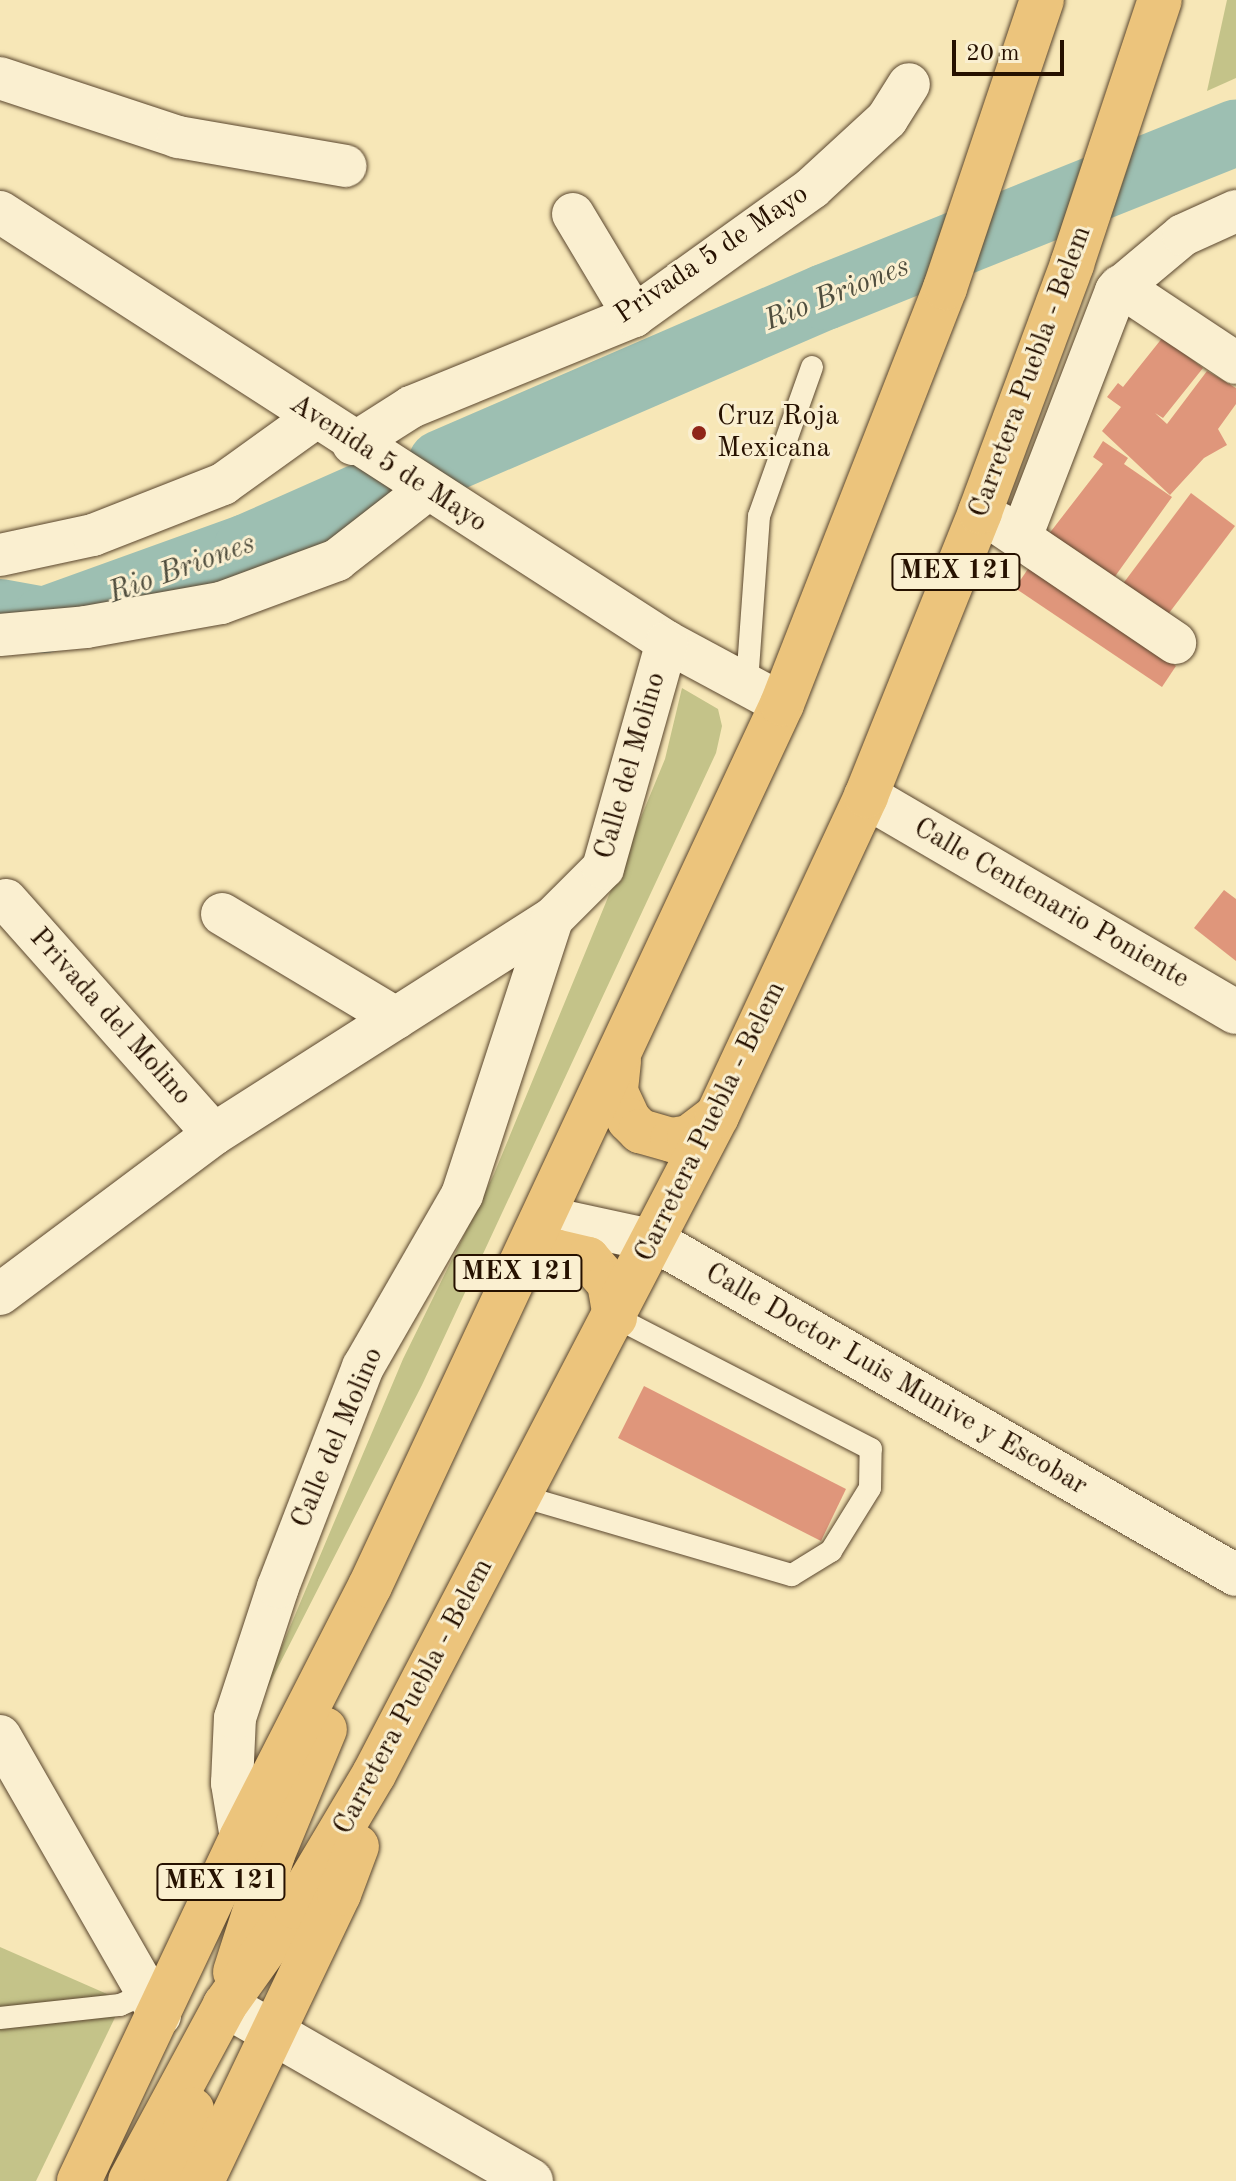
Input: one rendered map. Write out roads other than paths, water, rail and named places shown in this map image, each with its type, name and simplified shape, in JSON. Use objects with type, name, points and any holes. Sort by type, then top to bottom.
[{"type":"main road","name":"MEX 121","points":[[79,2181],[154,2004],[370,1586],[619,1058],[765,694],[945,288],[1042,0]]},
{"type":"main road","name":"Carretera Puebla - Belem","points":[[130,2181],[225,2005],[295,1907],[374,1774],[655,1241],[717,1116],[866,796],[980,512],[1072,264],[1160,0]]},
{"type":"main road","points":[[619,1058],[616,1092],[629,1120],[640,1131],[672,1140],[689,1137],[717,1116]]},
{"type":"main road","points":[[523,1264],[554,1251],[588,1259],[609,1283],[615,1317]]},
{"type":"main road","points":[[166,2181],[273,1854],[327,1722],[370,1586]]},
{"type":"main road","points":[[202,2181],[339,1894],[374,1774]]},
{"type":"street","points":[[0,78],[178,137],[346,166]]},
{"type":"street","name":"Privada 5 de Mayo","points":[[353,444],[411,407],[634,316],[812,188],[887,119],[909,84]]},
{"type":"street","points":[[1021,537],[1120,286],[1183,235],[1236,211]]},
{"type":"street","name":"Avenida 5 de Mayo","points":[[0,212],[353,444],[667,642],[765,694]]},
{"type":"street","points":[[573,214],[634,316]]},
{"type":"street","points":[[1120,286],[1236,363]]},
{"type":"street","points":[[0,555],[93,535],[223,484],[315,418]]},
{"type":"street","points":[[0,635],[86,627],[221,603],[337,560],[427,490]]},
{"type":"street","points":[[980,512],[1175,643]]},
{"type":"street","name":"Calle del Molino","points":[[0,1294],[214,1134],[552,919],[603,868],[667,642]]},
{"type":"street","name":"Calle Centenario Poniente","points":[[866,796],[1236,1012]]},
{"type":"street","name":"Privada del Molino","points":[[6,900],[214,1134]]},
{"type":"street","points":[[222,914],[396,1018]]},
{"type":"street","name":"Calle del Molino","points":[[241,1838],[232,1783],[235,1718],[278,1587],[363,1367],[462,1195],[552,919]]},
{"type":"street","name":"Calle Doctor Luis Munive y Escobar","points":[[544,1217],[655,1241],[1236,1575]]},
{"type":"street","points":[[0,1736],[154,2004]]},
{"type":"street","points":[[225,2005],[531,2181]]},
{"type":"lane","points":[[765,694],[759,516],[812,367]]},
{"type":"lane","points":[[521,1496],[792,1575],[831,1551],[870,1488],[871,1449],[615,1317]]},
{"type":"lane","points":[[0,2018],[154,2004]]},
{"type":"waterway","name":"Rio Briones","points":[[441,463],[825,297],[1236,133]]},
{"type":"waterway","name":"Rio Briones","points":[[0,612],[44,620],[247,547],[360,497]]},
{"type":"place","name":"Cruz Roja Mexicana","points":[[699,433]]}]
